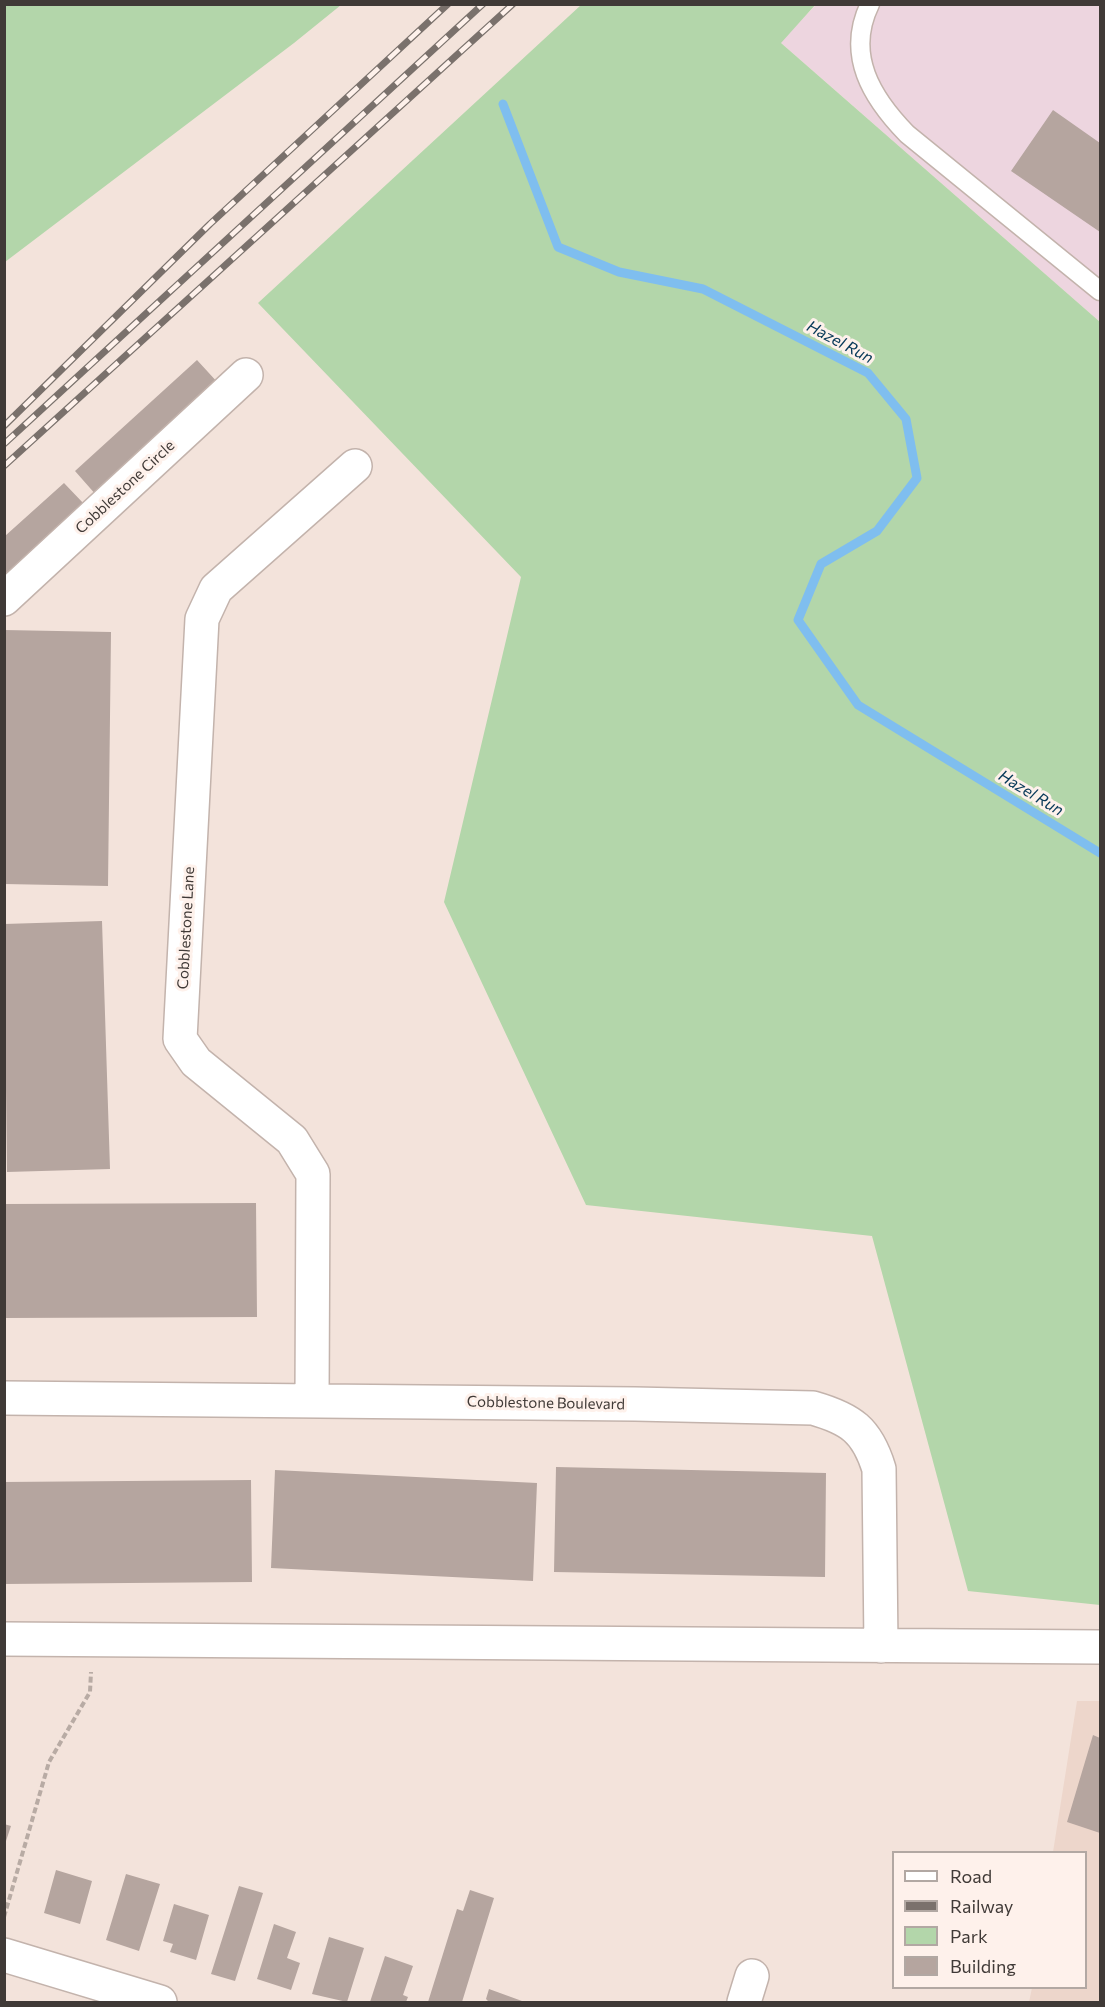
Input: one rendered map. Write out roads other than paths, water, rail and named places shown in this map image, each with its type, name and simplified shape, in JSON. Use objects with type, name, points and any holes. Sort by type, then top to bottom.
[{"type":"street","name":"Cobblestone Circle","points":[[4,599],[246,375]]},
{"type":"street","name":"Cobblestone Lane","points":[[312,1400],[313,1174],[292,1140],[196,1062],[180,1039],[202,619],[216,589],[355,466]]},
{"type":"street","name":"Cobblestone Boulevard","points":[[4,1398],[312,1400],[813,1408],[837,1415],[860,1430],[872,1448],[879,1469],[881,1647]]},
{"type":"street","points":[[4,1639],[1101,1647]]},
{"type":"street","points":[[4,1955],[160,2002]]},
{"type":"lane","points":[[870,4],[864,18],[860,47],[874,95],[886,113],[907,134],[1101,291]]},
{"type":"waterway","name":"Hazel Run","points":[[503,104],[558,247],[619,272],[703,289],[868,373],[906,419],[917,478],[877,531],[821,564],[798,620],[858,705],[1100,853]]},
{"type":"railway","points":[[4,426],[210,224],[448,4]]},
{"type":"railway","points":[[4,444],[483,4]]},
{"type":"railway","points":[[4,466],[513,4]]}]
